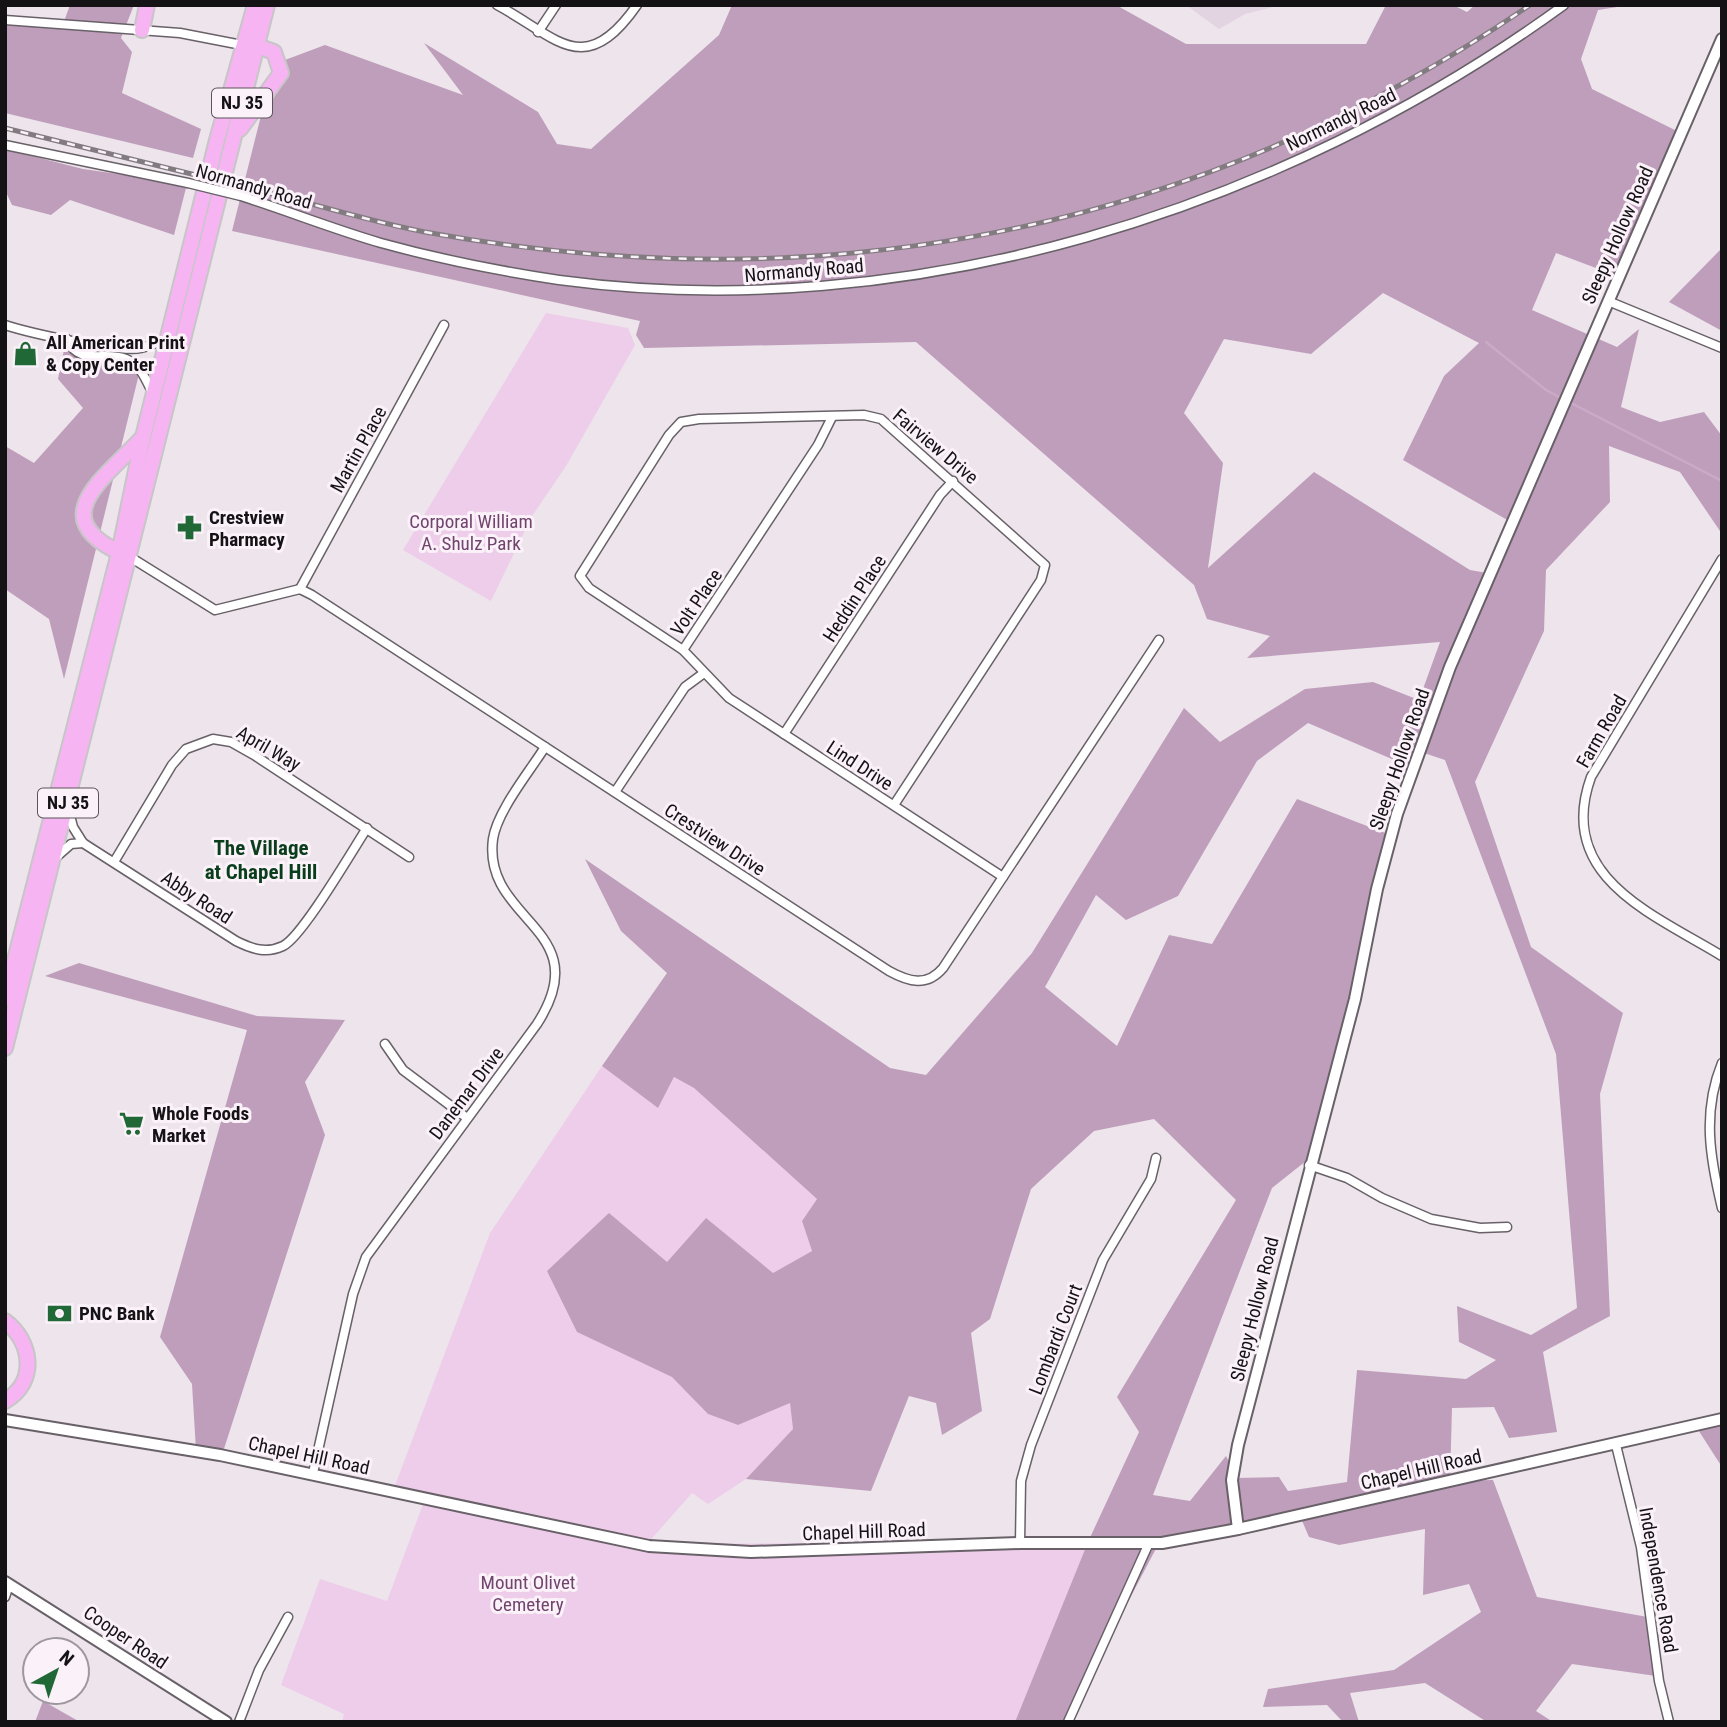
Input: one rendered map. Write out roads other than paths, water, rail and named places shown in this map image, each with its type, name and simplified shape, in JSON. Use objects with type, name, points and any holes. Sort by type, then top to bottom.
[{"type":"highway","points":[[142,30],[147,5]]},
{"type":"highway","name":"NJ 35","points":[[5,999],[125,555],[230,149],[251,46],[255,5]]},
{"type":"highway","name":"NJ 35","points":[[5,1048],[67,805],[125,555],[143,437],[153,394],[215,148],[267,5]]},
{"type":"highway","points":[[230,149],[244,122],[281,73],[274,52],[251,46]]},
{"type":"highway","points":[[125,555],[91,536],[84,524],[82,512],[87,498],[143,437]]},
{"type":"highway","points":[[5,1321],[22,1339],[28,1363],[24,1380],[5,1401]]},
{"type":"street","points":[[497,5],[549,40],[569,46],[598,44],[620,29],[637,5]]},
{"type":"street","points":[[538,32],[556,5]]},
{"type":"street","name":"Normandy Road","points":[[5,145],[241,196],[415,252],[557,279],[647,289],[730,292],[904,276],[1045,247],[1136,221],[1229,187],[1316,150],[1464,72],[1564,5]]},
{"type":"street","points":[[5,20],[142,30],[251,46]]},
{"type":"street","name":"Sleepy Hollow Road","points":[[1238,1529],[1232,1480],[1237,1445],[1355,999],[1377,889],[1397,814],[1450,667],[1722,39]]},
{"type":"street","points":[[1608,300],[1722,348]]},
{"type":"street","points":[[5,325],[67,339],[139,349],[167,339]]},
{"type":"street","name":"Martin Place","points":[[300,589],[444,325]]},
{"type":"street","points":[[67,339],[71,348],[84,356],[120,358],[134,364],[142,372],[153,394]]},
{"type":"street","name":"Fairview Drive","points":[[683,650],[589,588],[580,576],[669,435],[681,422],[699,419],[864,415],[881,419],[1045,565],[1041,580],[894,805]]},
{"type":"street","name":"Volt Place","points":[[704,673],[683,650],[818,445],[832,417]]},
{"type":"street","name":"Heddin Place","points":[[784,734],[940,495],[953,481]]},
{"type":"street","points":[[125,555],[215,610],[300,589]]},
{"type":"street","name":"Farm Road","points":[[1722,559],[1591,777],[1583,817],[1589,850],[1609,883],[1638,905],[1722,956]]},
{"type":"street","name":"Crestview Drive","points":[[300,589],[889,971],[910,982],[924,982],[938,974],[1159,640]]},
{"type":"street","points":[[615,792],[685,687],[704,673]]},
{"type":"street","name":"Lind Drive","points":[[704,673],[729,698],[1003,877]]},
{"type":"street","name":"April Way","points":[[114,862],[180,754],[202,740],[213,738],[231,742],[254,755],[409,857]]},
{"type":"street","name":"Danemar Drive","points":[[313,1473],[352,1294],[362,1266],[537,1024],[547,1008],[554,987],[555,968],[548,945],[539,930],[501,889],[492,854],[493,838],[500,820],[545,747]]},
{"type":"street","points":[[53,860],[71,844],[83,843],[73,827],[67,805]]},
{"type":"street","name":"Abby Road","points":[[83,843],[236,941],[251,949],[270,951],[292,941],[367,828]]},
{"type":"street","points":[[385,1044],[403,1070],[467,1118]]},
{"type":"street","points":[[1722,1063],[1711,1101],[1708,1128],[1722,1208]]},
{"type":"street","name":"Lombardi Court","points":[[1020,1543],[1019,1498],[1031,1445],[1102,1260],[1152,1179],[1156,1158]]},
{"type":"street","points":[[1309,1165],[1347,1178],[1382,1199],[1431,1219],[1480,1228],[1507,1227]]},
{"type":"street","name":"Chapel Hill Road","points":[[5,1420],[313,1473],[649,1546],[751,1552],[1020,1543],[1149,1543],[1238,1529],[1722,1419]]},
{"type":"street","name":"Independence Road","points":[[1616,1445],[1641,1547],[1659,1681],[1670,1722]]},
{"type":"street","points":[[1068,1722],[1149,1543]]},
{"type":"street","points":[[5,1597],[7,1584]]},
{"type":"street","name":"Cooper Road","points":[[7,1584],[226,1722]]},
{"type":"street","points":[[239,1722],[259,1670],[288,1617]]},
{"type":"waterway","points":[[1486,342],[1546,390],[1559,397]]},
{"type":"waterway","points":[[1571,403],[1722,481]]},
{"type":"railway","points":[[5,128],[425,232],[573,252],[718,259],[861,252],[1001,231],[1138,196],[1272,147],[1403,83],[1530,5]]},
{"type":"place","name":"All American Print & Copy Center","points":[[26,353]]},
{"type":"place","name":"Crestview Pharmacy","points":[[189,528]]},
{"type":"place","name":"Whole Foods Market","points":[[132,1124]]},
{"type":"place","name":"PNC Bank","points":[[59,1313]]},
{"type":"district","name":"The Village at Chapel Hill","points":[[261,860]]},
{"type":"park label","name":"Corporal William A. Shulz Park","points":[[471,532]]},
{"type":"park label","name":"Mount Olivet Cemetery","points":[[528,1593]]}]
